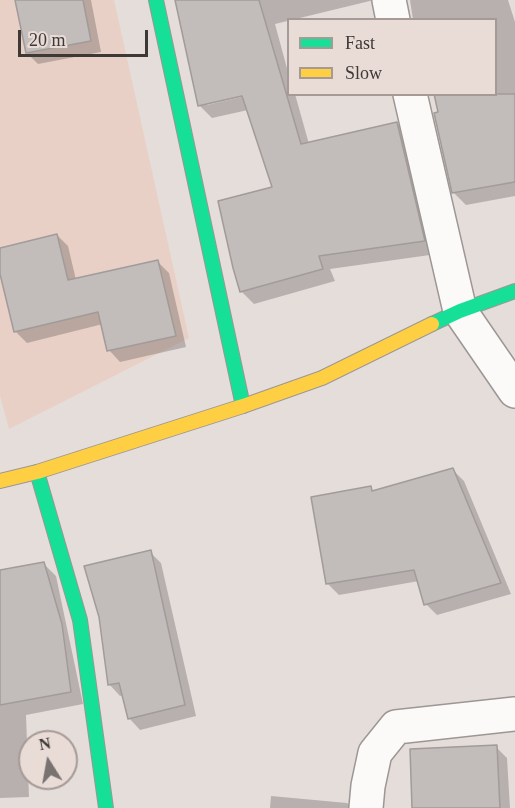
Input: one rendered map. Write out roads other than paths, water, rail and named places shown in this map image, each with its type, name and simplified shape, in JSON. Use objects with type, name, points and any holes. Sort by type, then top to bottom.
[{"type":"street","points":[[156,0],[243,406]]},
{"type":"street","points":[[389,0],[393,18]]},
{"type":"street","points":[[410,96],[460,311],[515,391]]},
{"type":"street","points":[[0,481],[37,472],[243,406],[322,378],[460,311],[515,291]]},
{"type":"street","points":[[37,472],[80,620],[106,808]]},
{"type":"street","points":[[366,808],[375,753],[396,727],[515,714]]}]
